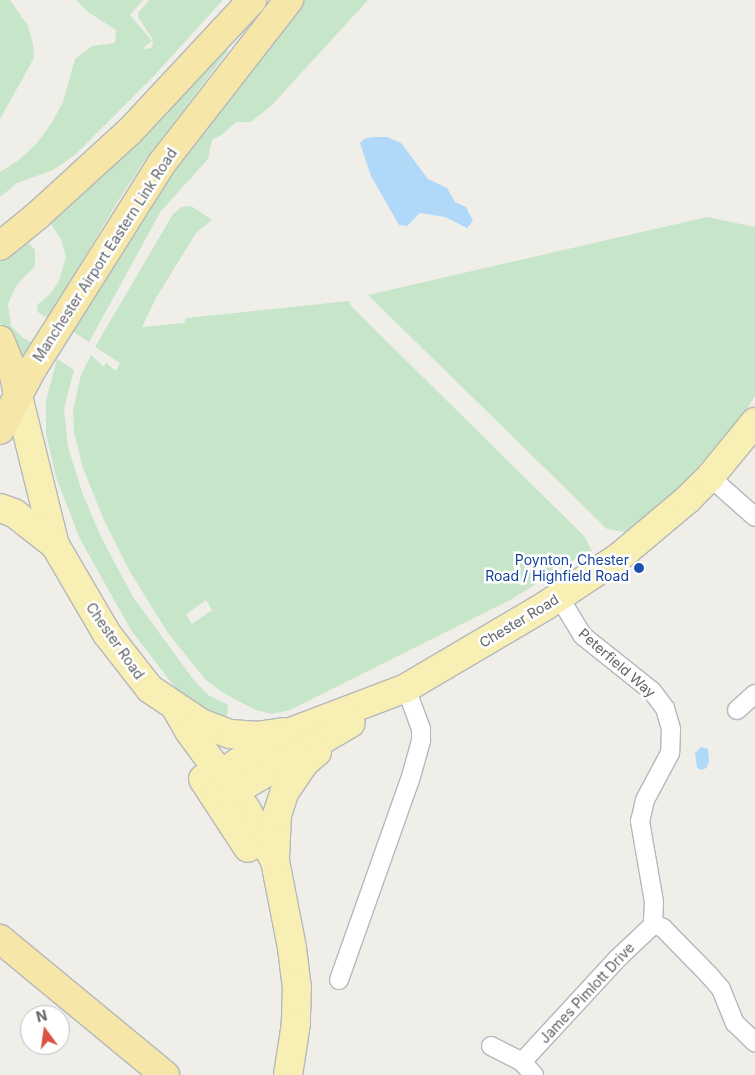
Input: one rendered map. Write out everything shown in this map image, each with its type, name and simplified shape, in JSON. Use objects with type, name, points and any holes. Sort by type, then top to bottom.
[{"type":"highway","points":[[0,246],[26,226],[130,131],[198,61],[252,0]]},
{"type":"highway","name":"Manchester Airport Eastern Link Road","points":[[0,430],[31,371],[162,163],[289,0]]},
{"type":"highway","points":[[0,340],[14,375],[18,396]]},
{"type":"highway","points":[[0,939],[165,1075]]},
{"type":"main road","name":"Chester Road","points":[[18,396],[55,545],[107,634],[162,696],[189,731],[223,786],[275,861],[292,948],[297,987],[296,1023],[288,1075]]},
{"type":"main road","name":"Chester Road","points":[[223,786],[351,723],[398,692],[559,597],[626,551],[687,500],[710,477],[755,422]]},
{"type":"main road","name":"Chester Road","points":[[0,508],[14,513],[55,545]]},
{"type":"main road","name":"Chester Road","points":[[223,786],[293,731],[398,692]]},
{"type":"main road","points":[[162,696],[201,723],[230,734],[256,736],[293,731]]},
{"type":"main road","points":[[275,861],[277,815],[284,793],[304,763],[351,723]]},
{"type":"main road","points":[[223,786],[236,826],[282,902]]},
{"type":"street","points":[[710,477],[755,517]]},
{"type":"street","name":"Peterfield Way","points":[[559,597],[583,636],[652,690],[665,708],[671,729],[670,753],[645,800],[640,821],[654,902],[654,924]]},
{"type":"street","points":[[339,980],[410,780],[421,741],[421,730],[398,692]]},
{"type":"street","points":[[737,710],[755,694]]},
{"type":"street","points":[[654,924],[663,928],[721,989],[735,1023],[755,1042]]},
{"type":"street","name":"James Pimlott Drive","points":[[522,1062],[617,959],[654,924]]},
{"type":"street","points":[[491,1046],[522,1062],[534,1075]]},
{"type":"green space","points":[[0,0],[10,0],[28,26],[33,44],[34,58],[0,119]]},
{"type":"green space","points":[[76,0],[143,0],[130,15],[152,41],[143,48],[145,49],[151,48],[153,44],[152,38],[138,17],[138,13],[149,0],[223,0],[152,78],[75,155],[53,170],[17,183],[0,197],[0,172],[19,160],[37,143],[51,124],[63,102],[75,59],[92,46],[115,43],[116,30],[88,12]]},
{"type":"green space","points":[[305,0],[368,0],[272,105],[251,122],[236,122],[223,134],[212,140],[208,159],[161,211],[89,342],[72,331],[145,210],[235,85]]},
{"type":"green space","points":[[222,45],[228,51],[143,163],[48,318],[42,315],[38,312],[37,305],[50,294],[59,281],[66,257],[61,239],[47,218]]},
{"type":"green space","points":[[191,206],[212,220],[196,233],[156,298],[142,327],[184,323],[186,318],[349,301],[351,306],[584,536],[592,551],[591,558],[576,559],[510,600],[290,710],[272,714],[256,710],[225,694],[206,680],[168,633],[129,570],[104,520],[83,468],[74,432],[73,410],[81,375],[91,355],[104,367],[106,363],[116,371],[120,363],[95,347],[173,214],[182,207]],"holes":[[[206,600],[212,610],[192,624],[186,614]]]},
{"type":"green space","points":[[707,217],[755,227],[755,396],[747,409],[672,497],[643,523],[625,532],[607,529],[368,295]]},
{"type":"green space","points":[[24,238],[35,250],[35,266],[16,286],[8,304],[11,326],[23,338],[33,343],[23,360],[12,336],[0,323],[0,258]]},
{"type":"green space","points":[[57,359],[74,370],[64,409],[68,447],[82,492],[101,537],[133,597],[193,679],[208,695],[228,705],[226,726],[194,710],[177,690],[131,630],[80,539],[56,477],[46,434],[46,401]]},
{"type":"water","points":[[387,137],[401,143],[428,179],[447,188],[455,202],[466,207],[473,221],[467,228],[445,217],[420,213],[407,226],[399,225],[371,176],[360,143],[364,139]]},
{"type":"water","points":[[701,747],[708,749],[709,762],[706,768],[702,770],[697,768],[695,753]]},
{"type":"place","name":"Poynton, Chester Road / Highfield Road","points":[[639,568]]}]
